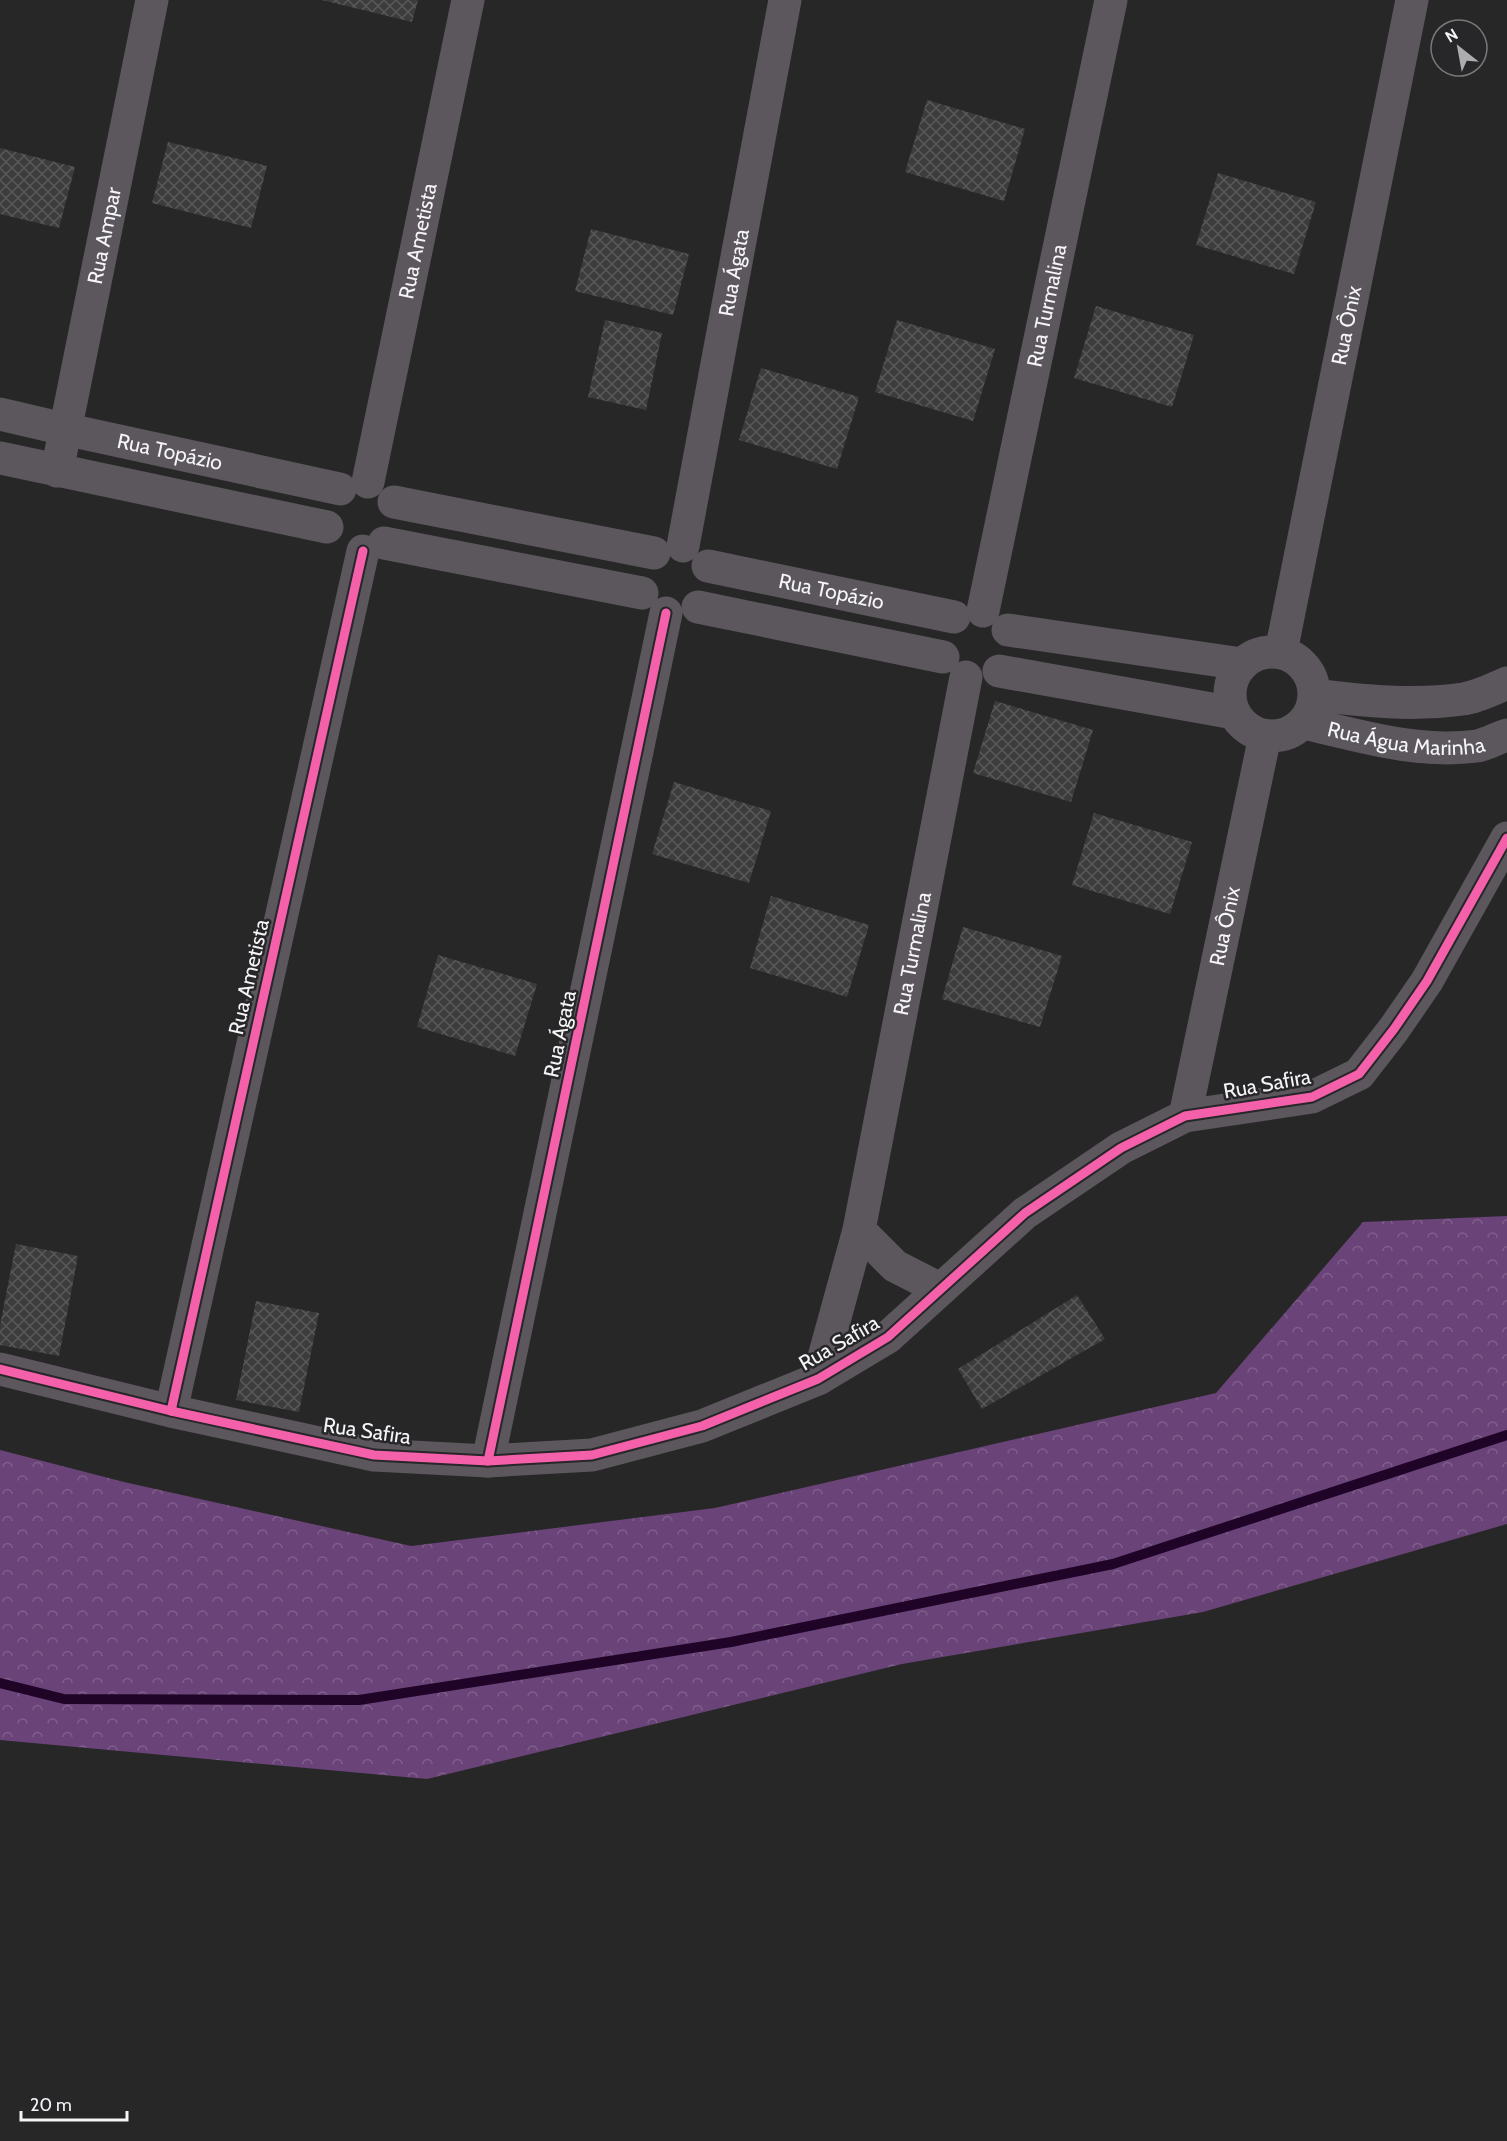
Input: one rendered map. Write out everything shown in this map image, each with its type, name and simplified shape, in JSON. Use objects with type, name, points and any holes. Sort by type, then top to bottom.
[{"type":"street","name":"Rua Ampar","points":[[57,471],[152,0]]},
{"type":"street","name":"Rua Ametista","points":[[354,485],[468,0]]},
{"type":"street","name":"Rua Ágata","points":[[668,550],[785,0]]},
{"type":"street","name":"Rua Turmalina","points":[[982,619],[1111,0]]},
{"type":"street","name":"Rua Ônix","points":[[1281,652],[1412,0]]},
{"type":"street","name":"Rua Topázio","points":[[0,414],[64,429],[354,485]]},
{"type":"street","name":"Rua Topázio","points":[[0,458],[327,527]]},
{"type":"street","points":[[374,547],[391,534],[396,524],[394,502],[379,486],[354,485],[330,502],[327,527],[341,544],[351,550],[374,547],[654,603],[678,615],[689,613],[698,607],[706,598],[710,588],[711,577],[708,566],[693,550],[668,550],[394,502]]},
{"type":"street","name":"Rua Ametista","points":[[171,1412],[374,547]]},
{"type":"street","points":[[654,603],[641,578],[645,566],[668,550]]},
{"type":"street","name":"Rua Topázio","points":[[708,566],[982,619],[1242,664]]},
{"type":"street","name":"Rua Ágata","points":[[488,1461],[654,603]]},
{"type":"street","name":"Rua Topázio","points":[[698,607],[955,667]]},
{"type":"street","points":[[982,619],[1011,641],[1011,652],[999,671],[978,679],[955,667],[942,642],[945,630],[982,619]]},
{"type":"street","points":[[1266,652],[1281,652],[1294,658],[1306,668],[1313,680],[1309,709],[1292,731],[1278,736],[1265,736],[1252,732],[1241,724],[1229,701],[1230,688],[1234,675],[1252,656],[1266,652]]},
{"type":"street","name":"Rua Turmalina","points":[[818,1379],[859,1230],[955,667]]},
{"type":"street","points":[[999,671],[1234,713]]},
{"type":"street","name":"Rua Água Marinha","points":[[1309,709],[1357,701],[1419,702],[1465,699],[1507,683]]},
{"type":"street","name":"Rua Água Marinha","points":[[1309,709],[1365,737],[1432,749],[1479,746],[1507,735]]},
{"type":"street","name":"Rua Ônix","points":[[1185,1116],[1265,736]]},
{"type":"street","name":"Rua Safira","points":[[0,1369],[171,1412],[374,1455],[488,1461],[592,1455],[702,1426],[818,1379],[888,1338],[1025,1213],[1121,1148],[1185,1116],[1312,1097],[1359,1074],[1427,981],[1507,838]]},
{"type":"street","points":[[859,1230],[895,1266],[940,1289]]},
{"type":"green space","points":[[1507,1216],[1507,1524],[1203,1612],[902,1664],[427,1779],[0,1740],[0,1450],[124,1482],[411,1546],[715,1508],[1216,1393],[1363,1222]]},
{"type":"building","points":[[322,0],[418,0],[412,22]]},
{"type":"building","points":[[927,100],[1025,129],[1004,201],[905,172]]},
{"type":"building","points":[[168,142],[267,166],[251,228],[152,203]]},
{"type":"building","points":[[0,148],[75,167],[59,228],[0,214]]},
{"type":"building","points":[[1218,173],[1316,202],[1294,274],[1196,245]]},
{"type":"building","points":[[591,229],[689,254],[673,315],[575,291]]},
{"type":"building","points":[[1096,306],[1194,335],[1172,407],[1074,378]]},
{"type":"building","points":[[605,320],[662,333],[646,410],[588,397]]},
{"type":"building","points":[[897,320],[995,349],[973,421],[875,392]]},
{"type":"building","points":[[761,368],[859,397],[837,469],[739,440]]},
{"type":"building","points":[[995,701],[1093,730],[1071,802],[973,773]]},
{"type":"building","points":[[674,782],[771,811],[749,883],[652,854]]},
{"type":"building","points":[[1094,813],[1192,842],[1170,914],[1072,885]]},
{"type":"building","points":[[771,896],[869,925],[847,997],[750,968]]},
{"type":"building","points":[[963,927],[1062,956],[1040,1027],[942,999]]},
{"type":"building","points":[[438,955],[537,984],[515,1056],[417,1027]]},
{"type":"building","points":[[16,1244],[78,1256],[59,1356],[0,1345],[0,1325]]},
{"type":"building","points":[[1077,1295],[1105,1339],[982,1409],[958,1369]]},
{"type":"building","points":[[256,1301],[319,1313],[299,1412],[236,1400]]},
{"type":"waterway","points":[[0,1683],[64,1699],[359,1700],[731,1642],[1113,1564],[1507,1435]]},
{"type":"cycle path","points":[[171,1411],[363,551]]},
{"type":"cycle path","points":[[488,1461],[666,613]]},
{"type":"cycle path","points":[[0,1369],[171,1411],[374,1455],[488,1461],[592,1455],[702,1426],[818,1379],[888,1337],[1025,1213],[1121,1148],[1185,1116],[1312,1097],[1359,1074],[1427,981],[1507,838]]}]
